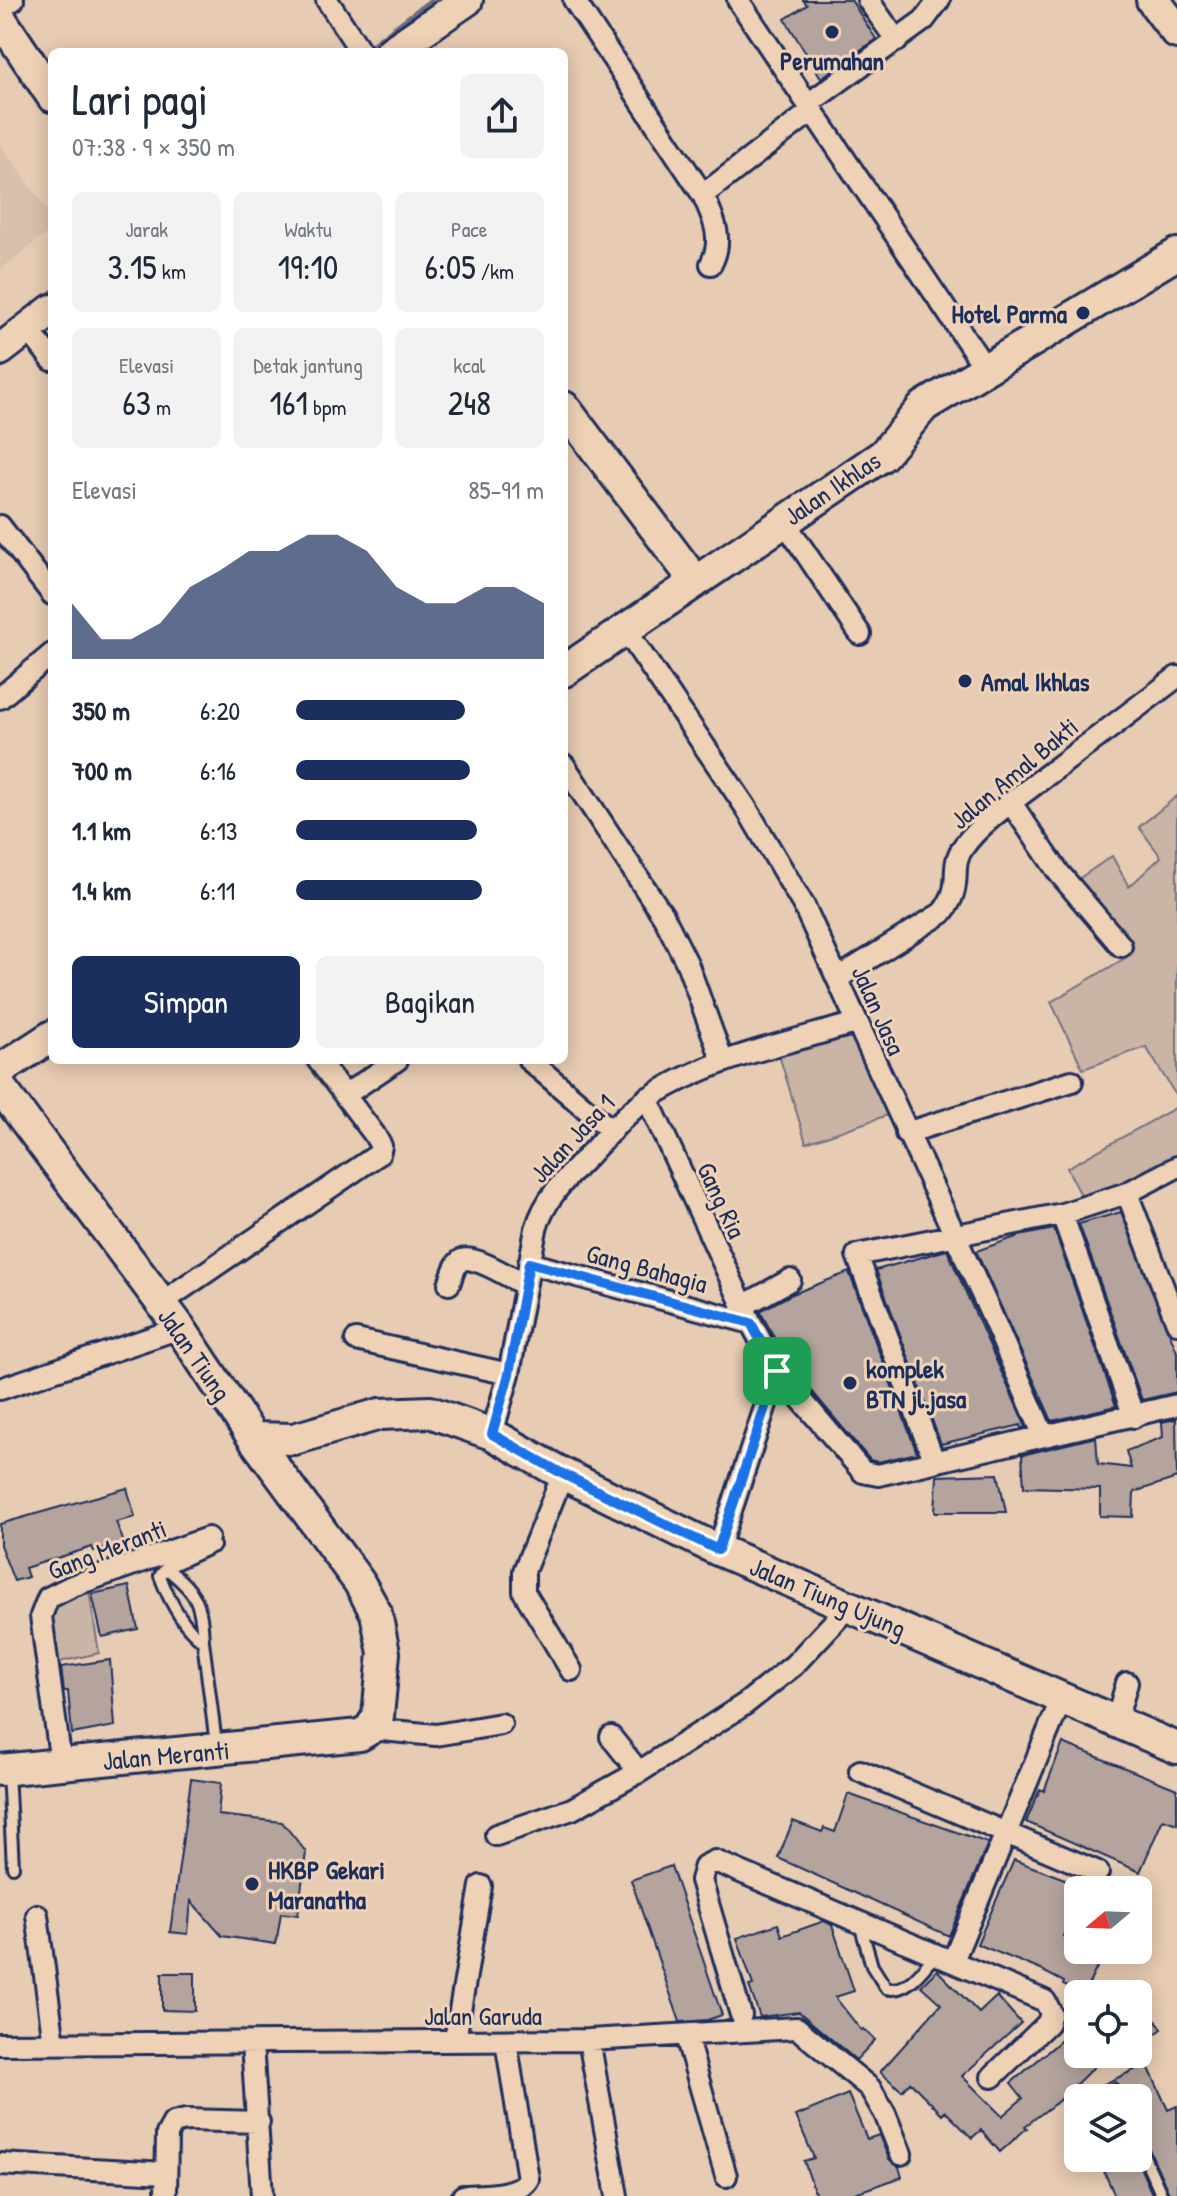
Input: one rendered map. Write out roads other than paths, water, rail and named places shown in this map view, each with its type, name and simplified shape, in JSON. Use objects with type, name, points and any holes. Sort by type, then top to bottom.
[{"type":"main road","points":[[1153,0],[1177,32]]},
{"type":"street","points":[[0,8],[13,0]]},
{"type":"street","points":[[327,0],[358,48]]},
{"type":"street","points":[[574,0],[703,195],[715,221],[719,243],[711,264]]},
{"type":"street","points":[[738,0],[985,368]]},
{"type":"street","points":[[868,0],[897,41]]},
{"type":"street","points":[[703,195],[810,107],[924,20],[939,0]]},
{"type":"street","points":[[397,48],[464,1]]},
{"type":"street","points":[[0,18],[48,90]]},
{"type":"street","name":"Jalan Ikhlas","points":[[568,668],[883,455],[924,406],[1177,254]]},
{"type":"street","points":[[0,350],[48,313]]},
{"type":"street","points":[[28,329],[48,355]]},
{"type":"street","points":[[568,412],[695,581]]},
{"type":"street","points":[[784,521],[860,634]]},
{"type":"street","points":[[0,526],[48,589]]},
{"type":"street","name":"Jalan Jasa","points":[[625,629],[745,806],[804,906],[1043,1434]]},
{"type":"street","points":[[0,698],[48,657]]},
{"type":"street","name":"Jalan Amal Bakti","points":[[838,978],[942,913],[954,898],[956,859],[966,843],[1011,803],[1177,677]]},
{"type":"street","points":[[568,771],[664,917],[687,963],[723,1062]]},
{"type":"street","points":[[1011,803],[1059,873],[1121,946]]},
{"type":"street","name":"Jalan Jasa 1","points":[[492,1434],[509,1374],[541,1212],[555,1190],[647,1098],[723,1062],[856,1023]]},
{"type":"street","points":[[0,1070],[48,1039]]},
{"type":"street","points":[[161,1303],[379,1154],[381,1146],[374,1134],[321,1064]]},
{"type":"street","points":[[345,1095],[391,1064]]},
{"type":"street","points":[[534,1064],[612,1131]]},
{"type":"street","points":[[906,1133],[1072,1081]]},
{"type":"street","name":"Gang Ria","points":[[647,1098],[747,1315],[777,1371],[863,1472],[878,1475],[934,1461]]},
{"type":"street","name":"Jalan Tiung","points":[[4,1099],[180,1328],[253,1438],[359,1582],[381,1626],[384,1678],[378,1716],[370,1729]]},
{"type":"street","points":[[1177,1167],[1127,1193],[1062,1214],[857,1255],[934,1461],[1177,1405]]},
{"type":"street","points":[[1127,1193],[1177,1323]]},
{"type":"street","points":[[1062,1214],[1134,1417]]},
{"type":"street","points":[[449,1284],[458,1263],[465,1258],[474,1259],[525,1285]]},
{"type":"street","name":"Gang Bahagia","points":[[529,1263],[747,1315]]},
{"type":"street","points":[[747,1315],[790,1280]]},
{"type":"street","points":[[0,1389],[180,1328]]},
{"type":"street","points":[[356,1340],[509,1374]]},
{"type":"street","points":[[718,1550],[777,1371]]},
{"type":"street","name":"Jalan Tiung Ujung","points":[[253,1438],[294,1439],[380,1414],[430,1412],[492,1434],[563,1474],[718,1550],[850,1605],[1061,1700],[1176,1746]]},
{"type":"street","points":[[563,1474],[524,1571],[524,1592],[571,1670]]},
{"type":"street","name":"Gang Meranti","points":[[61,1764],[41,1616],[48,1598],[72,1586],[206,1544]]},
{"type":"street","points":[[496,1835],[572,1809],[639,1772],[775,1682],[850,1605]]},
{"type":"street","points":[[1116,1721],[1127,1683]]},
{"type":"street","points":[[944,1958],[1005,1833],[1061,1700]]},
{"type":"street","points":[[370,1729],[436,1735],[501,1724]]},
{"type":"street","name":"Jalan Meranti","points":[[4,1770],[333,1740],[360,1735],[370,1729]]},
{"type":"street","points":[[611,1737],[639,1772]]},
{"type":"street","points":[[860,1771],[1098,1872]]},
{"type":"street","points":[[741,2015],[701,1880],[705,1866],[715,1861],[1045,2001],[1051,2013],[1048,2023],[992,2077]]},
{"type":"street","points":[[455,2040],[481,1886]]},
{"type":"street","points":[[37,1915],[54,2044]]},
{"type":"street","name":"Jalan Garuda","points":[[0,2044],[589,2040],[797,2028],[870,2088],[885,2114],[901,2154]]},
{"type":"street","points":[[686,2036],[726,2176]]},
{"type":"street","points":[[589,2040],[617,2196]]},
{"type":"street","points":[[463,2196],[512,2194],[523,2188],[528,2179],[506,2041]]},
{"type":"street","points":[[252,2043],[262,2196]]},
{"type":"street","points":[[166,2196],[168,2130],[173,2123],[186,2120],[259,2122]]},
{"type":"street","points":[[0,2164],[166,2173]]},
{"type":"lane","points":[[203,1641],[192,1633],[167,1595],[160,1576],[166,1568],[206,1544]]},
{"type":"lane","points":[[166,1568],[193,1591],[198,1600],[217,1750]]},
{"type":"lane","points":[[4,1770],[13,1867]]},
{"type":"lane","points":[[860,1924],[872,1966],[886,1988],[898,1989],[906,1985],[944,1958]]},
{"type":"lane","points":[[1151,2172],[1162,2196]]},
{"type":"waterway","points":[[368,48],[431,0]]},
{"type":"waterway","points":[[40,301],[48,295]]},
{"type":"place","name":"Perumahan","points":[[832,32]]},
{"type":"place","name":"Hotel Parma","points":[[1083,313]]},
{"type":"place","name":"Amal Ikhlas","points":[[965,681]]},
{"type":"place","name":"komplek BTN jl.jasa","points":[[850,1383]]},
{"type":"place","name":"HKBP Gekari Maranatha","points":[[252,1884]]}]
